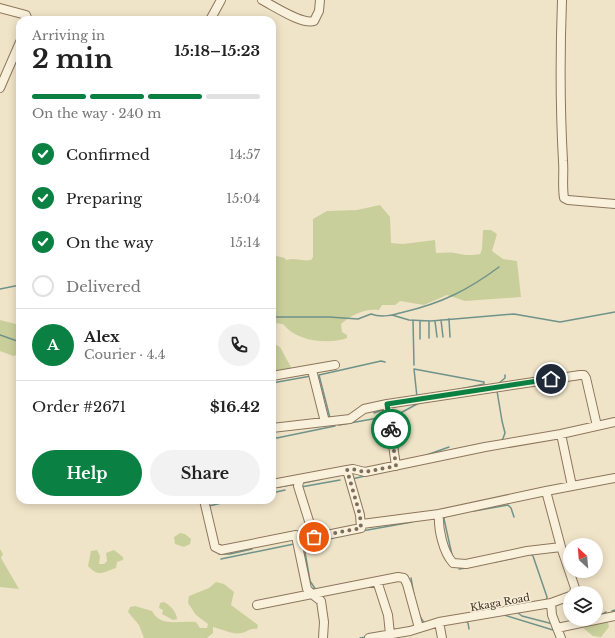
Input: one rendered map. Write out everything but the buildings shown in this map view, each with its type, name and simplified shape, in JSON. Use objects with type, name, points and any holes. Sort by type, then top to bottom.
[{"type":"street","points":[[212,16],[221,0]]},
{"type":"street","points":[[262,0],[294,17],[310,22],[314,21],[319,11],[320,0]]},
{"type":"street","points":[[562,0],[561,104],[563,164],[562,181],[564,198],[568,200],[615,204]]},
{"type":"street","points":[[0,8],[26,16]]},
{"type":"street","points":[[0,88],[16,51]]},
{"type":"street","points":[[276,375],[335,365]]},
{"type":"street","points":[[312,370],[325,422]]},
{"type":"street","points":[[276,428],[350,419],[364,409],[387,404],[584,375],[597,426]]},
{"type":"street","points":[[387,404],[396,466]]},
{"type":"street","points":[[276,483],[352,469],[365,472],[615,422]]},
{"type":"street","points":[[561,434],[572,486]]},
{"type":"street","points":[[347,470],[360,515],[361,528]]},
{"type":"street","points":[[298,542],[314,537],[361,528],[362,524],[439,514],[615,478]]},
{"type":"street","points":[[300,479],[298,486],[314,537]]},
{"type":"street","points":[[546,491],[561,548],[574,586]]},
{"type":"street","points":[[205,504],[215,547],[221,550],[296,535],[307,589],[321,601],[324,622],[323,638]]},
{"type":"street","points":[[439,514],[439,522],[447,557],[453,563],[466,564],[527,551],[561,548]]},
{"type":"street","points":[[257,605],[398,577],[404,578],[407,584],[419,628]]},
{"type":"street","points":[[375,582],[378,584],[388,615],[390,634]]},
{"type":"street","name":"Kkaga Road","points":[[369,638],[419,628],[439,622],[551,603],[563,599]]},
{"type":"street","points":[[551,603],[552,615],[561,638]]},
{"type":"street","points":[[558,628],[615,616]]},
{"type":"street","points":[[439,622],[442,638]]},
{"type":"green space","points":[[380,205],[390,217],[391,243],[403,244],[435,240],[436,253],[467,255],[480,254],[482,249],[483,230],[491,230],[497,234],[492,251],[503,259],[517,261],[521,297],[465,301],[447,295],[424,305],[400,301],[395,305],[382,305],[379,310],[363,311],[345,321],[341,324],[342,332],[347,335],[347,338],[330,341],[304,338],[289,330],[283,324],[276,323],[276,256],[285,258],[286,260],[311,260],[313,257],[313,219],[327,211],[357,210]]},
{"type":"green space","points":[[0,320],[16,324],[16,355],[13,356],[0,351]]},
{"type":"green space","points":[[276,345],[280,347],[292,369],[276,376]]},
{"type":"green space","points":[[180,533],[185,534],[191,539],[190,544],[184,547],[175,544],[174,537]]},
{"type":"green space","points":[[0,549],[3,554],[1,558],[19,589],[0,587]]},
{"type":"green space","points":[[97,550],[100,556],[99,564],[104,564],[107,561],[106,553],[114,550],[123,557],[123,560],[117,562],[116,568],[101,573],[95,572],[88,566],[91,551]]},
{"type":"green space","points":[[216,582],[224,584],[234,592],[231,605],[258,625],[257,629],[231,633],[213,627],[213,633],[207,638],[144,638],[139,625],[128,612],[130,607],[135,606],[152,611],[160,620],[171,622],[196,622],[200,628],[207,628],[208,624],[196,615],[188,603],[189,596],[209,588]]},
{"type":"green space","points":[[164,602],[176,614],[177,619],[173,620],[162,614],[163,610],[159,608],[160,603]]},
{"type":"green space","points":[[603,620],[608,622],[609,627],[601,637],[593,636],[583,628],[588,626],[603,626]]},
{"type":"waterway","points":[[276,317],[329,317],[358,319],[371,314],[383,316],[396,314],[431,304],[454,295],[499,267]]},
{"type":"waterway","points":[[0,289],[16,286]]},
{"type":"waterway","points":[[392,315],[409,320],[431,321],[514,314],[560,322],[615,312]]},
{"type":"waterway","points":[[449,319],[450,337]]},
{"type":"waterway","points":[[413,320],[414,365]]},
{"type":"waterway","points":[[441,320],[443,337]]},
{"type":"waterway","points":[[420,321],[420,339]]},
{"type":"waterway","points":[[435,321],[437,337]]},
{"type":"waterway","points":[[429,322],[429,338]]},
{"type":"waterway","points":[[0,335],[16,341]]},
{"type":"waterway","points":[[330,418],[319,375],[381,361],[385,362]]},
{"type":"waterway","points":[[417,397],[414,369],[484,382],[484,384],[456,390]]},
{"type":"waterway","points":[[498,384],[505,378],[505,375]]},
{"type":"waterway","points":[[276,382],[311,376]]},
{"type":"waterway","points":[[497,391],[505,433],[502,441]]},
{"type":"waterway","points":[[393,417],[419,403]]},
{"type":"waterway","points":[[374,413],[385,409]]},
{"type":"waterway","points":[[339,425],[384,417],[387,419]]},
{"type":"waterway","points":[[276,438],[335,426]]},
{"type":"waterway","points":[[396,437],[398,449]]},
{"type":"waterway","points":[[424,456],[449,447]]},
{"type":"waterway","points":[[352,479],[365,476]]},
{"type":"waterway","points":[[303,483],[322,479]]},
{"type":"waterway","points":[[301,487],[340,480]]},
{"type":"waterway","points":[[279,487],[295,484]]},
{"type":"waterway","points":[[276,492],[285,490]]},
{"type":"waterway","points":[[209,506],[217,504]]},
{"type":"waterway","points":[[474,511],[508,505],[511,508],[514,517]]},
{"type":"waterway","points":[[445,516],[444,519],[452,555]]},
{"type":"waterway","points":[[362,531],[412,522]]},
{"type":"waterway","points":[[316,590],[310,581],[304,546],[305,544],[318,541]]},
{"type":"waterway","points":[[221,559],[294,544]]},
{"type":"waterway","points":[[219,554],[230,554],[252,549]]},
{"type":"waterway","points":[[530,554],[533,556],[547,597],[546,601]]},
{"type":"waterway","points":[[495,562],[515,558]]},
{"type":"waterway","points":[[459,569],[466,568]]},
{"type":"waterway","points":[[411,578],[417,609],[419,615],[425,623]]},
{"type":"waterway","points":[[518,613],[522,616],[553,624]]},
{"type":"waterway","points":[[504,615],[553,630]]},
{"type":"waterway","points":[[465,621],[468,623],[469,629]]},
{"type":"waterway","points":[[360,638],[367,637]]},
{"type":"way so far","points":[[314,537],[361,528],[360,515],[347,470],[352,469],[365,472],[378,468],[396,466],[391,429]]},
{"type":"route","points":[[391,429],[387,404],[551,379]]}]
